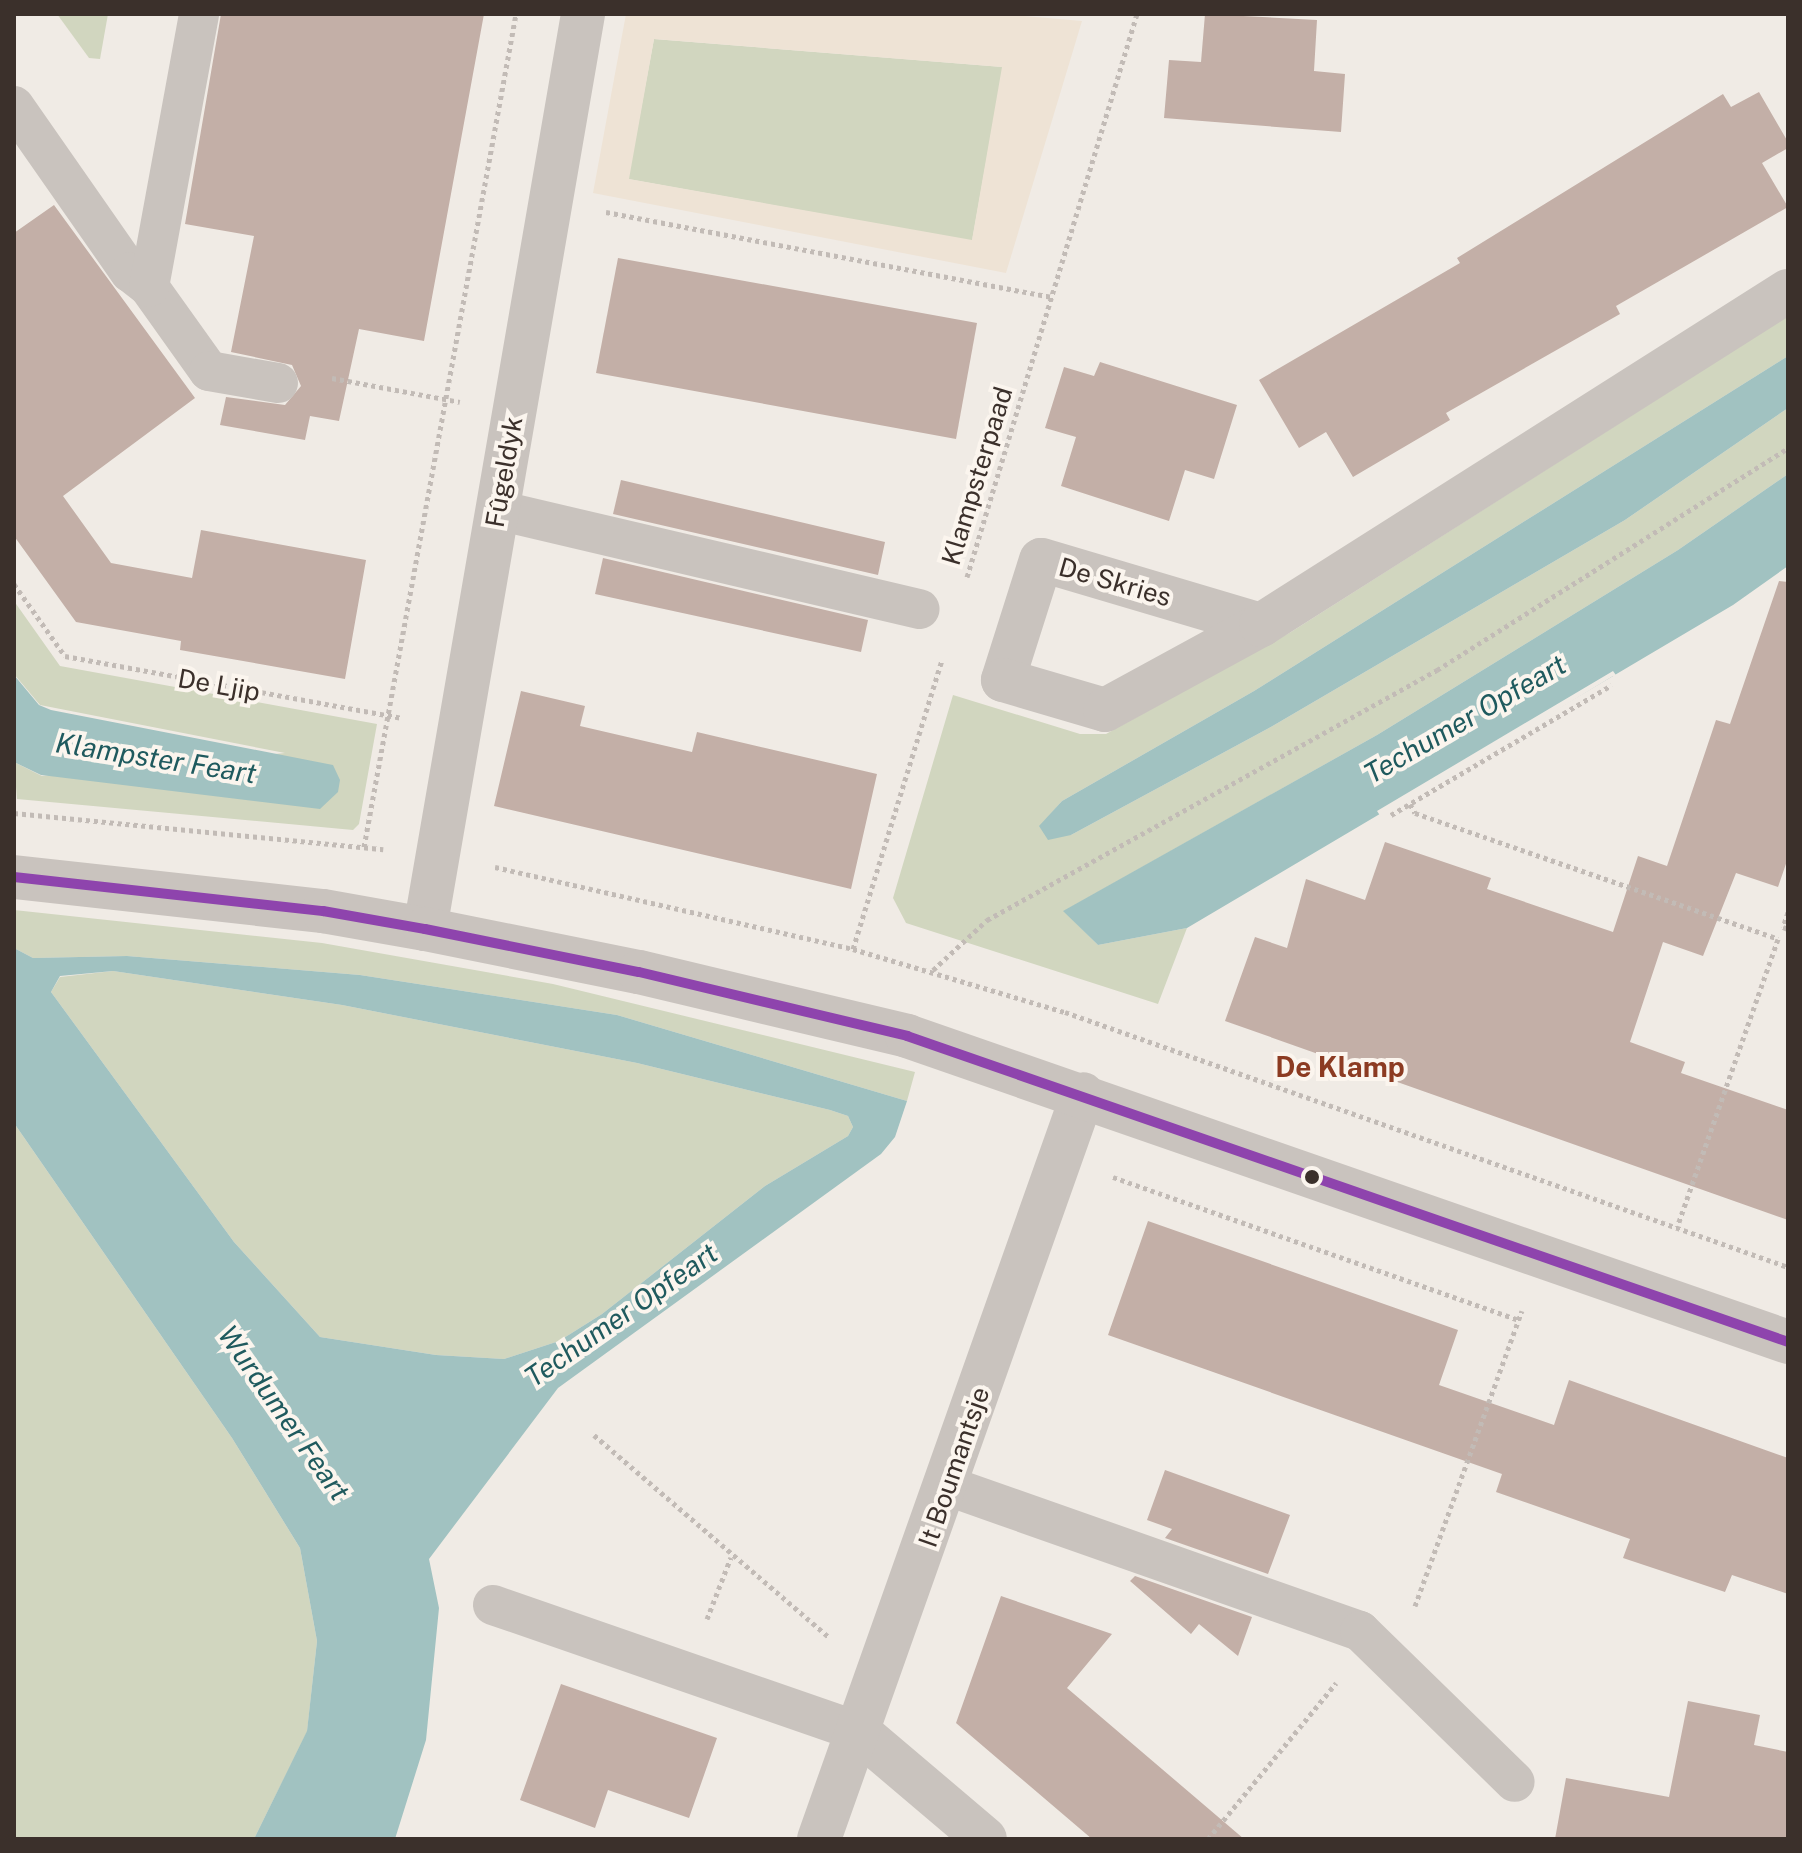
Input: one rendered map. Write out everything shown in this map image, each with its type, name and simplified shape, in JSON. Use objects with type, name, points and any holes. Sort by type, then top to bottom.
[{"type":"street","name":"Fûgeldyk","points":[[425,929],[583,14]]},
{"type":"street","name":"De Skries","points":[[1261,625],[1041,560],[1003,680],[1105,710],[1261,625],[1788,291]]},
{"type":"street","points":[[14,877],[323,911],[425,929],[639,972],[907,1036],[1083,1094],[1788,1342]]},
{"type":"street","name":"It Boumantsje","points":[[819,1839],[948,1486],[1083,1094]]},
{"type":"street","points":[[859,1732],[985,1839]]},
{"type":"lane","points":[[149,287],[199,14]]},
{"type":"lane","points":[[14,106],[130,272],[149,287],[209,371],[278,383]]},
{"type":"lane","points":[[497,510],[920,609]]},
{"type":"lane","points":[[948,1486],[1360,1631],[1515,1782]]},
{"type":"lane","points":[[493,1605],[859,1732]]},
{"type":"path","points":[[364,847],[516,14]]},
{"type":"path","name":"Klampsterpaad","points":[[966,581],[1137,14]]},
{"type":"path","points":[[550,202],[1053,297]]},
{"type":"path","points":[[278,383],[300,373],[514,412]]},
{"type":"path","points":[[933,971],[987,920],[1437,670],[1788,448]]},
{"type":"path","name":"De Ljip","points":[[14,584],[65,656],[460,728]]},
{"type":"path","points":[[853,949],[945,648]]},
{"type":"path","points":[[1391,815],[1612,685]]},
{"type":"path","points":[[1410,804],[1415,813],[1778,939]]},
{"type":"path","points":[[1677,1227],[1778,939],[1785,928],[1788,912]]},
{"type":"path","points":[[1061,1159],[1519,1320]]},
{"type":"path","points":[[1394,1664],[1565,1187]]},
{"type":"path","points":[[594,1435],[731,1557],[878,1678]]},
{"type":"path","points":[[687,1672],[731,1557]]},
{"type":"path","points":[[1208,1839],[1332,1693],[1360,1631]]},
{"type":"green space","points":[[57,14],[108,14],[100,59],[89,58]]},
{"type":"green space","points":[[654,39],[1003,67],[972,241],[628,179]]},
{"type":"green space","points":[[1788,316],[1788,356],[1254,691],[1062,801],[1040,826],[1071,835],[1269,728],[1625,520],[1788,408],[1788,474],[1678,550],[1377,735],[1064,911],[1098,945],[1187,928],[1158,1004],[906,923],[893,898],[953,695],[1080,734],[1106,734],[1291,632]]},
{"type":"green space","points":[[14,601],[60,666],[377,724],[359,824],[353,830],[17,799],[14,762],[42,776],[285,753],[40,705],[14,674]]},
{"type":"green space","points":[[14,910],[322,943],[553,984],[915,1072],[907,1101],[617,1015],[360,975],[127,956],[33,958],[14,948]]},
{"type":"green space","points":[[113,971],[342,1005],[637,1063],[830,1110],[848,1116],[853,1127],[848,1136],[765,1186],[602,1314],[559,1341],[504,1359],[436,1355],[320,1337],[234,1242],[51,992],[60,977]]},
{"type":"green space","points":[[14,1123],[232,1438],[300,1548],[317,1641],[307,1732],[254,1839],[14,1839]]},
{"type":"shaded area","points":[[626,14],[1000,14],[1082,21],[1006,273],[593,193]],"holes":[[[654,39],[1002,67],[972,240],[629,179]]]},
{"type":"water","points":[[1788,356],[1788,408],[1625,520],[1269,728],[1071,835],[1048,840],[1039,826],[1062,801],[1254,691]]},
{"type":"water","name":"Techumer Opfeart","points":[[1788,474],[1788,566],[1733,605],[1187,928],[1098,945],[1063,911],[1377,735],[1678,550]]},
{"type":"water","name":"Klampster Feart","points":[[14,675],[39,705],[51,710],[333,765],[340,780],[338,792],[320,809],[41,775],[14,762]]},
{"type":"water","points":[[14,948],[33,958],[127,956],[360,975],[617,1015],[907,1101],[895,1137],[881,1154],[558,1388],[429,1559],[439,1608],[426,1740],[395,1839],[254,1839],[307,1731],[317,1641],[300,1548],[232,1438],[14,1123]],"holes":[[[113,971],[342,1005],[637,1063],[830,1110],[848,1116],[853,1127],[848,1136],[765,1186],[602,1314],[559,1341],[504,1359],[436,1355],[320,1337],[234,1242],[51,992],[60,976]]]},
{"type":"pier","points":[[1613,671],[1618,678],[1613,676],[1381,817],[1377,811]]},
{"type":"building","points":[[221,14],[484,14],[424,341],[359,329],[339,421],[310,416],[305,440],[220,425],[226,397],[285,405],[301,386],[292,365],[231,352],[254,236],[185,224]]},
{"type":"building","points":[[1205,14],[1317,20],[1314,71],[1345,74],[1341,132],[1164,118],[1169,60],[1201,62]]},
{"type":"building","points":[[1759,92],[1788,142],[1788,148],[1762,163],[1788,207],[1616,306],[1620,314],[1446,413],[1450,420],[1353,477],[1326,432],[1299,448],[1259,380],[1460,263],[1457,258],[1723,94],[1731,107]]},
{"type":"building","points":[[54,205],[195,398],[63,496],[111,563],[192,578],[201,530],[366,560],[345,679],[180,650],[181,641],[76,622],[14,536],[14,233]]},
{"type":"building","points":[[618,258],[977,323],[956,439],[596,373]]},
{"type":"building","points":[[1100,362],[1237,405],[1214,479],[1185,470],[1169,521],[1061,486],[1076,437],[1045,428],[1064,367],[1094,376]]},
{"type":"building","points":[[621,480],[885,542],[878,575],[613,514]]},
{"type":"building","points":[[603,558],[868,620],[861,652],[595,594]]},
{"type":"building","points":[[1779,581],[1788,582],[1788,858],[1778,887],[1736,873],[1703,956],[1663,942],[1630,1042],[1685,1062],[1681,1073],[1788,1110],[1788,1220],[1225,1021],[1255,937],[1287,948],[1306,879],[1365,900],[1385,842],[1491,878],[1487,889],[1613,932],[1638,856],[1667,866],[1716,720],[1730,724]]},
{"type":"building","points":[[521,691],[585,706],[580,726],[692,752],[697,732],[877,774],[851,889],[494,806]]},
{"type":"building","points":[[1148,1221],[1458,1330],[1439,1385],[1554,1425],[1569,1380],[1788,1458],[1788,1594],[1732,1575],[1725,1592],[1623,1558],[1630,1539],[1496,1492],[1502,1474],[1108,1335]]},
{"type":"building","points":[[1165,1470],[1290,1515],[1268,1574],[1165,1538],[1172,1529],[1147,1520]]},
{"type":"building","points":[[1135,1576],[1252,1617],[1238,1656],[1199,1624],[1191,1634],[1130,1581]]},
{"type":"building","points":[[1001,1596],[1112,1634],[1067,1688],[1244,1839],[1092,1839],[956,1723]]},
{"type":"building","points":[[561,1684],[717,1738],[689,1818],[608,1790],[595,1828],[520,1800]]},
{"type":"building","points":[[1688,1701],[1760,1715],[1754,1745],[1788,1752],[1788,1839],[1555,1839],[1566,1778],[1669,1797]]},
{"type":"transit line","points":[[14,877],[323,911],[425,929],[639,972],[907,1036],[1788,1342]]},
{"type":"district","name":"De Klamp","points":[[1340,1067]]},
{"type":"water label","name":"Wurdumer Feart","points":[[284,1413]]}]
